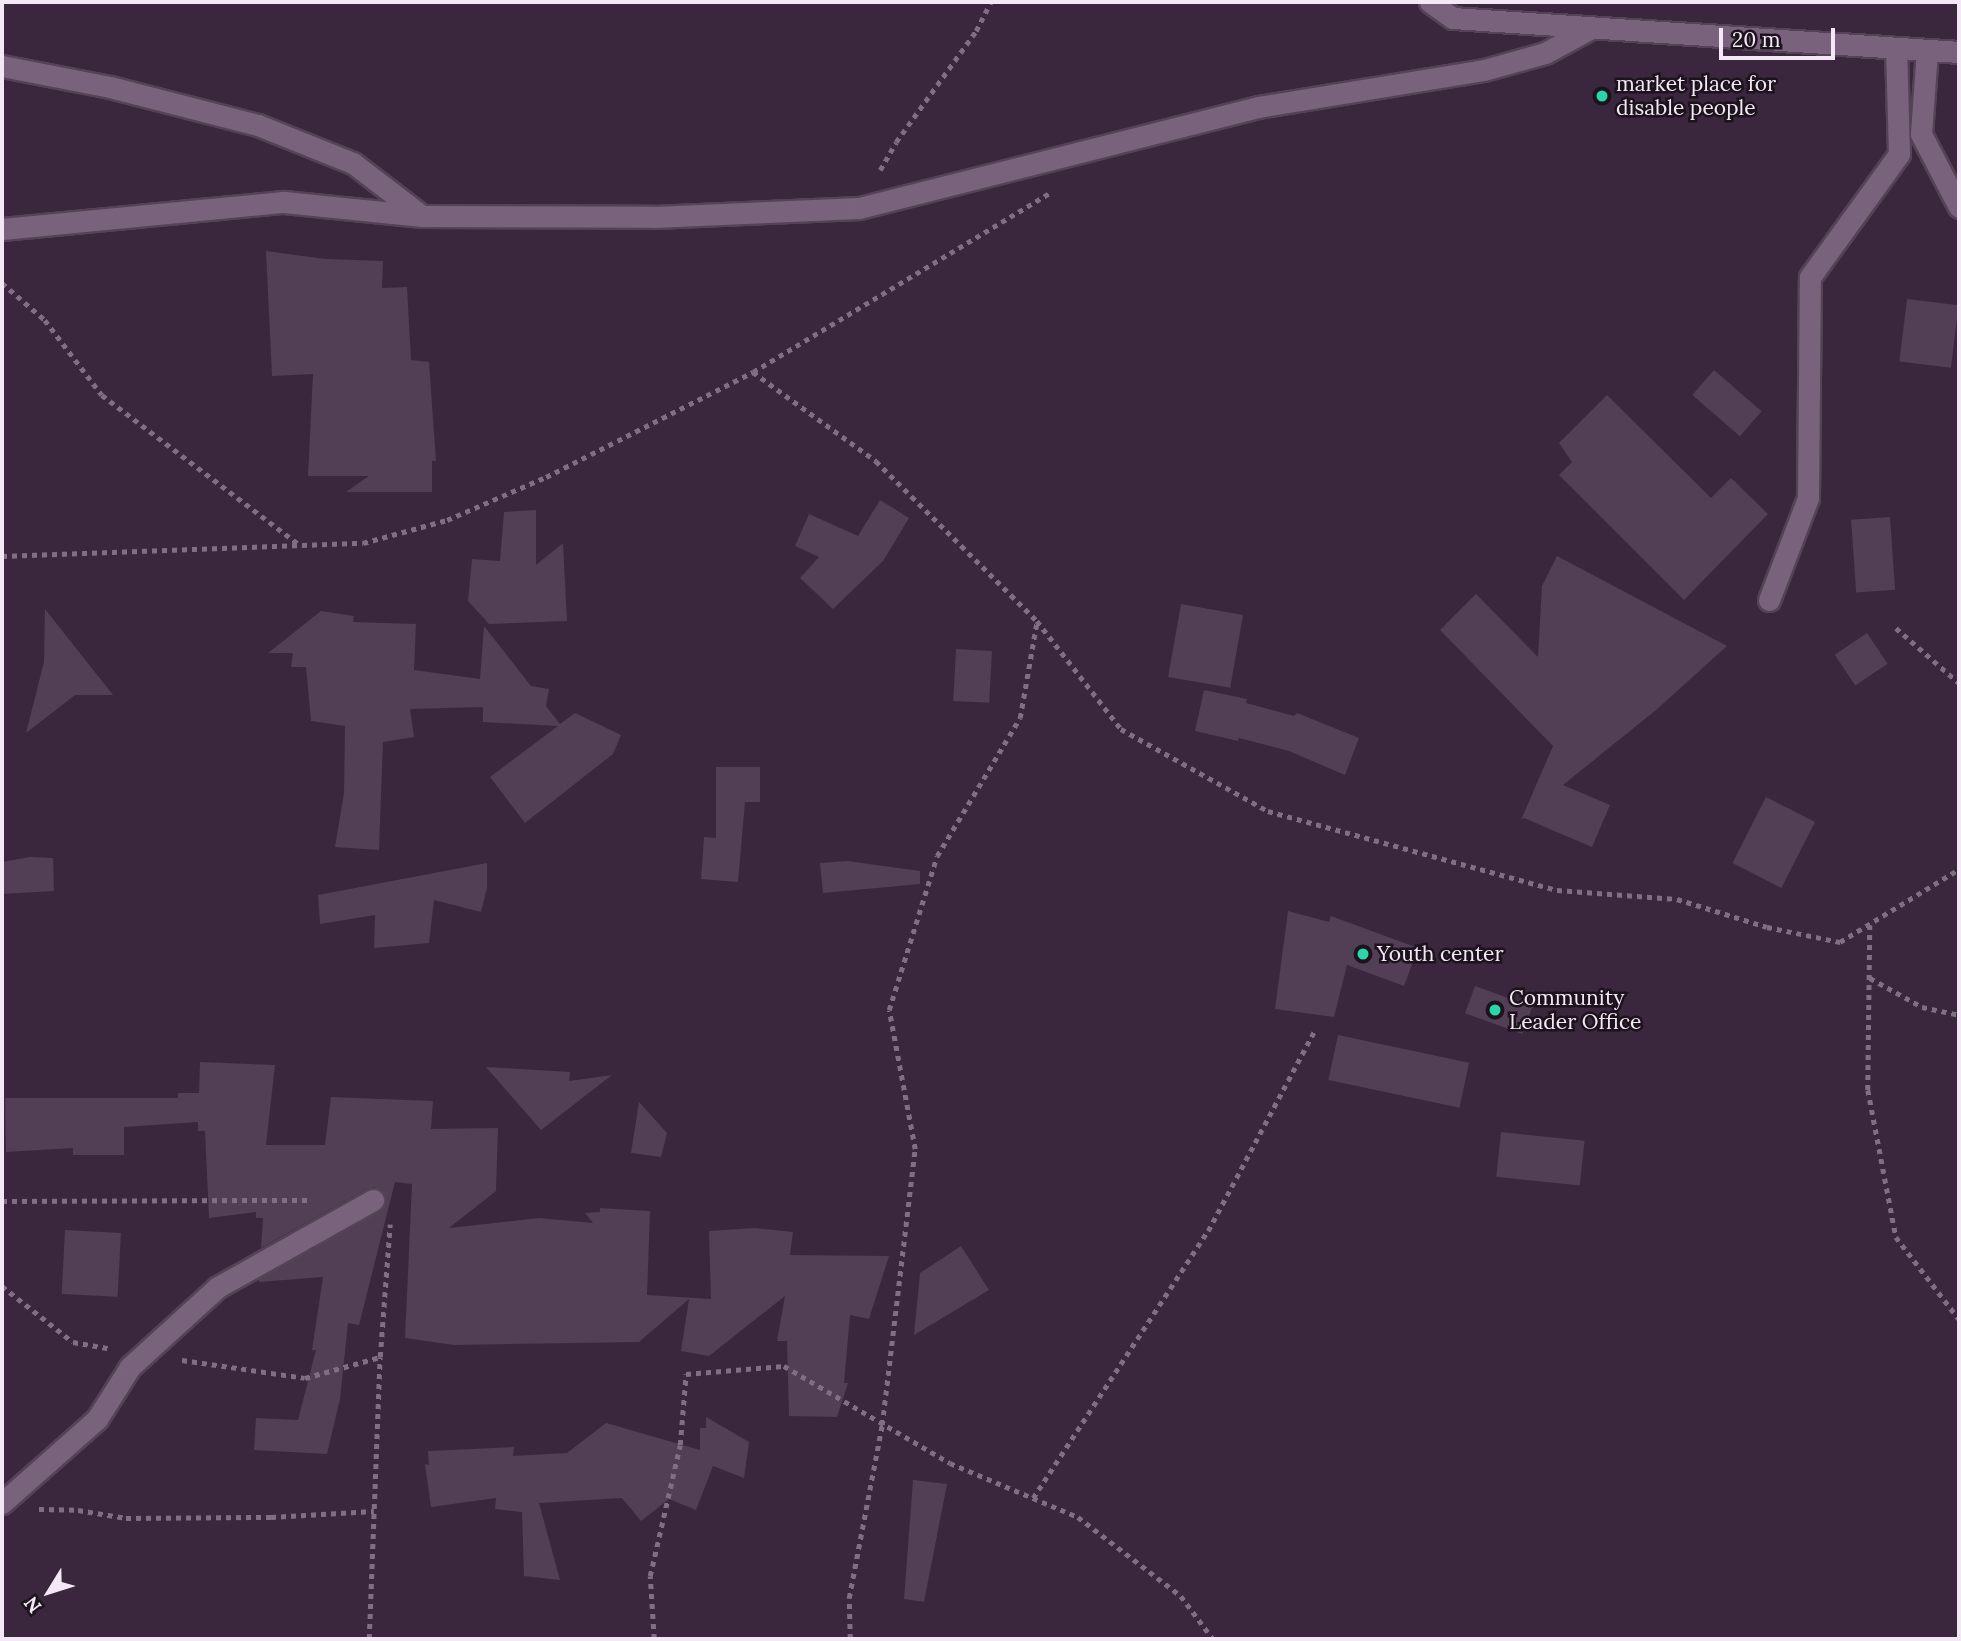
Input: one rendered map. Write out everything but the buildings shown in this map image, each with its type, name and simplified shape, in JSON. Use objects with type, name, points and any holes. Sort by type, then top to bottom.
[{"type":"street","points":[[1430,2],[1453,18],[1959,52]]},
{"type":"street","points":[[2,229],[284,201],[422,216],[654,217],[859,208],[1258,107],[1484,70],[1545,53],[1591,28]]},
{"type":"street","points":[[1769,600],[1808,498],[1810,277],[1899,154],[1896,48]]},
{"type":"street","points":[[1927,50],[1921,134],[1959,207]]},
{"type":"street","points":[[2,66],[110,87],[258,125],[354,163],[422,216]]},
{"type":"street","points":[[2,1503],[97,1419],[130,1367],[218,1287],[373,1200]]},
{"type":"path","points":[[859,208],[896,142],[976,31],[991,2]]},
{"type":"path","points":[[2,556],[363,542],[447,520],[546,477],[753,372],[1061,186]]},
{"type":"path","points":[[2,283],[45,320],[102,395],[302,546]]},
{"type":"path","points":[[753,372],[876,461],[1037,621],[1121,729],[1268,811],[1557,890],[1677,900],[1767,927],[1840,942],[1959,869]]},
{"type":"path","points":[[850,1639],[849,1598],[882,1425],[915,1149],[889,1010],[937,856],[1020,718],[1037,621]]},
{"type":"path","points":[[1896,628],[1959,683]]},
{"type":"path","points":[[1870,925],[1868,1090],[1896,1237],[1959,1319]]},
{"type":"path","points":[[1870,978],[1922,1007],[1959,1015]]},
{"type":"path","points":[[1033,1498],[1208,1231],[1315,1030]]},
{"type":"path","points":[[369,1639],[380,1357],[392,1195],[373,1200]]},
{"type":"path","points":[[2,1201],[322,1200]]},
{"type":"path","points":[[654,1639],[650,1576],[680,1445],[686,1374],[784,1366],[950,1463],[1078,1517],[1181,1596],[1213,1639]]},
{"type":"path","points":[[27,1509],[78,1510],[126,1518],[271,1517],[374,1511]]},
{"type":"place","name":"market place for disable people","points":[[1602,96]]},
{"type":"place","name":"Youth center","points":[[1363,954]]},
{"type":"place","name":"Community Leader Office","points":[[1495,1010]]}]
